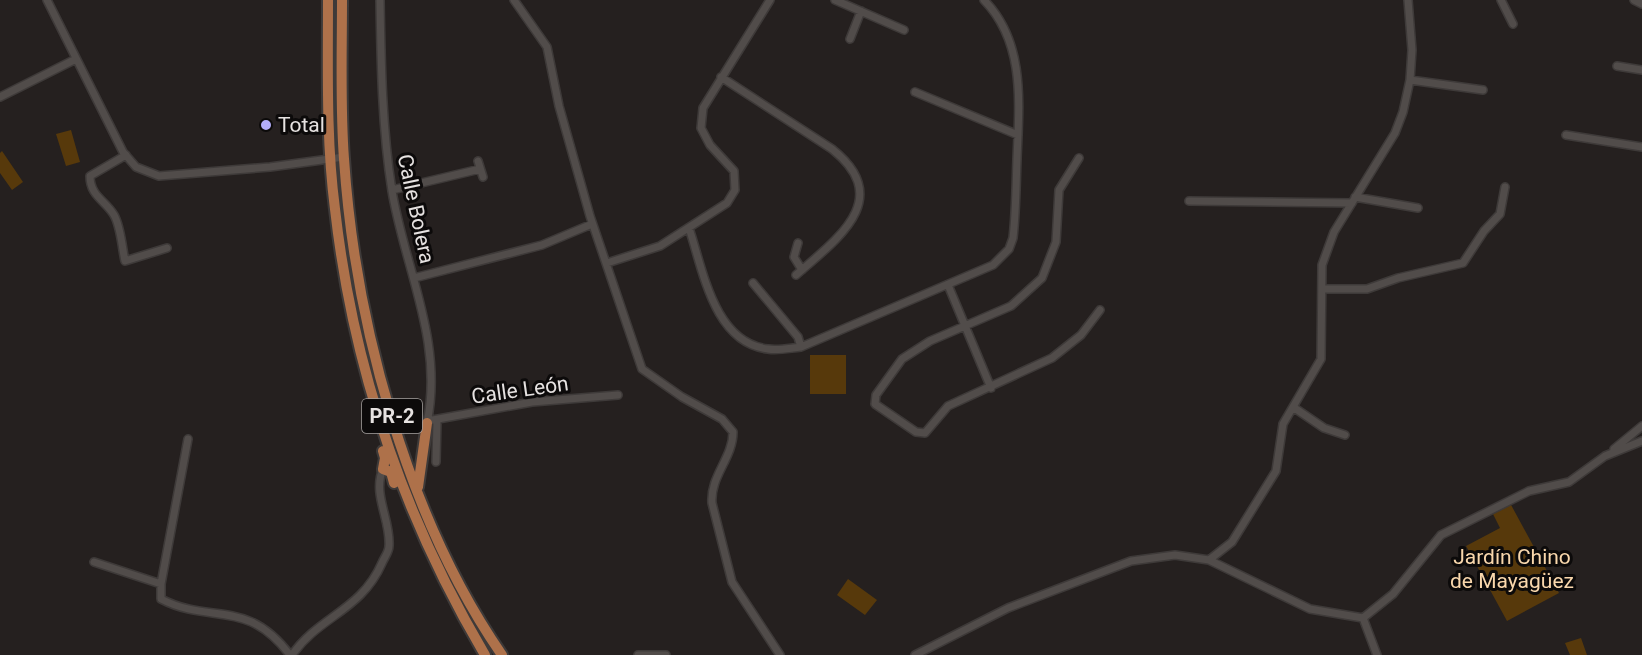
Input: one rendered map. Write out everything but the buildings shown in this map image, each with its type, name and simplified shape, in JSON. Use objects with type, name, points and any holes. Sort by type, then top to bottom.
[{"type":"highway","name":"PR-2","points":[[328,0],[330,159],[348,299],[375,409],[412,511],[449,592],[485,655]]},
{"type":"highway","name":"PR-2","points":[[342,0],[344,157],[361,294],[383,385],[418,490],[448,559],[479,619],[502,655]]},
{"type":"highway","points":[[375,409],[385,458],[383,469],[391,472],[403,503],[412,511]]},
{"type":"highway","points":[[400,441],[410,447],[416,445],[430,421]]},
{"type":"highway","points":[[418,490],[430,421]]},
{"type":"street","points":[[47,0],[126,155],[136,167],[159,177],[270,168],[344,157]]},
{"type":"street","name":"Calle Bolera","points":[[380,0],[381,94],[392,190],[402,240],[430,344],[433,390],[430,421],[436,462]]},
{"type":"street","points":[[514,0],[547,47],[559,106],[592,224],[642,369],[682,397],[722,419],[733,432],[732,447],[715,477],[711,491],[712,503],[732,582],[780,655]]},
{"type":"street","points":[[607,263],[660,246],[727,203],[735,190],[734,171],[710,145],[701,128],[702,108],[770,0]]},
{"type":"street","points":[[835,0],[904,30]]},
{"type":"street","points":[[689,228],[714,304],[732,331],[750,343],[768,350],[801,347],[993,265],[1009,249],[1015,222],[1020,88],[1013,50],[1003,27],[984,0]]},
{"type":"street","points":[[1209,560],[1232,542],[1276,471],[1283,424],[1320,358],[1323,265],[1334,232],[1395,134],[1410,80],[1412,50],[1408,0]]},
{"type":"street","points":[[1501,0],[1513,24]]},
{"type":"street","points":[[1634,0],[1642,4]]},
{"type":"street","points":[[850,39],[861,11]]},
{"type":"street","points":[[0,97],[76,59]]},
{"type":"street","points":[[1617,66],[1642,70]]},
{"type":"street","points":[[722,77],[847,160],[856,176],[860,197],[855,219],[840,237],[799,272],[794,257],[798,243]]},
{"type":"street","points":[[1410,80],[1483,90]]},
{"type":"street","points":[[915,92],[1018,135]]},
{"type":"street","points":[[1566,135],[1642,147]]},
{"type":"street","points":[[126,155],[90,176],[90,186],[94,194],[114,215],[125,261],[167,248]]},
{"type":"street","points":[[1077,161],[1059,190],[1056,242],[1042,278],[1011,306],[930,341],[902,359],[876,395],[875,404],[916,432],[926,433],[948,406],[1053,358],[1081,335],[1100,310]]},
{"type":"street","points":[[392,190],[480,169]]},
{"type":"street","points":[[1322,289],[1367,289],[1398,278],[1462,263],[1484,231],[1500,214],[1505,188]]},
{"type":"street","points":[[1189,201],[1353,200],[1418,208]]},
{"type":"street","points":[[414,278],[542,245],[592,224]]},
{"type":"street","points":[[753,283],[798,337],[801,347]]},
{"type":"street","points":[[948,285],[991,387]]},
{"type":"street","points":[[754,298],[759,290]]},
{"type":"street","name":"Calle León","points":[[430,421],[532,402],[618,396]]},
{"type":"street","points":[[1293,407],[1324,428],[1345,435]]},
{"type":"street","points":[[915,655],[1008,608],[1131,561],[1182,555],[1209,560],[1293,603],[1310,609],[1363,618],[1393,594],[1441,535],[1529,491],[1569,482],[1642,426]]},
{"type":"street","points":[[188,439],[161,584],[161,599],[166,602],[242,616],[265,630],[291,655],[302,640],[360,598],[377,576],[389,547],[378,481],[383,469]]},
{"type":"street","points":[[1605,456],[1642,441]]},
{"type":"street","points":[[94,562],[161,584]]},
{"type":"street","points":[[1363,618],[1377,655]]},
{"type":"street","points":[[638,655],[666,655]]},
{"type":"green space","points":[[71,130],[80,162],[66,166],[56,134]]},
{"type":"green space","points":[[2,151],[23,182],[12,190],[0,173],[0,153]]},
{"type":"green space","points":[[810,355],[846,355],[846,394],[810,394]]},
{"type":"green space","name":"Jardín Chino de Mayagüez","points":[[1510,503],[1559,593],[1507,621],[1466,546],[1500,528],[1492,512]]},
{"type":"green space","points":[[848,579],[877,600],[865,615],[837,595]]},
{"type":"green space","points":[[1581,638],[1587,655],[1570,655],[1565,643]]},
{"type":"place","name":"Total","points":[[266,125]]}]
